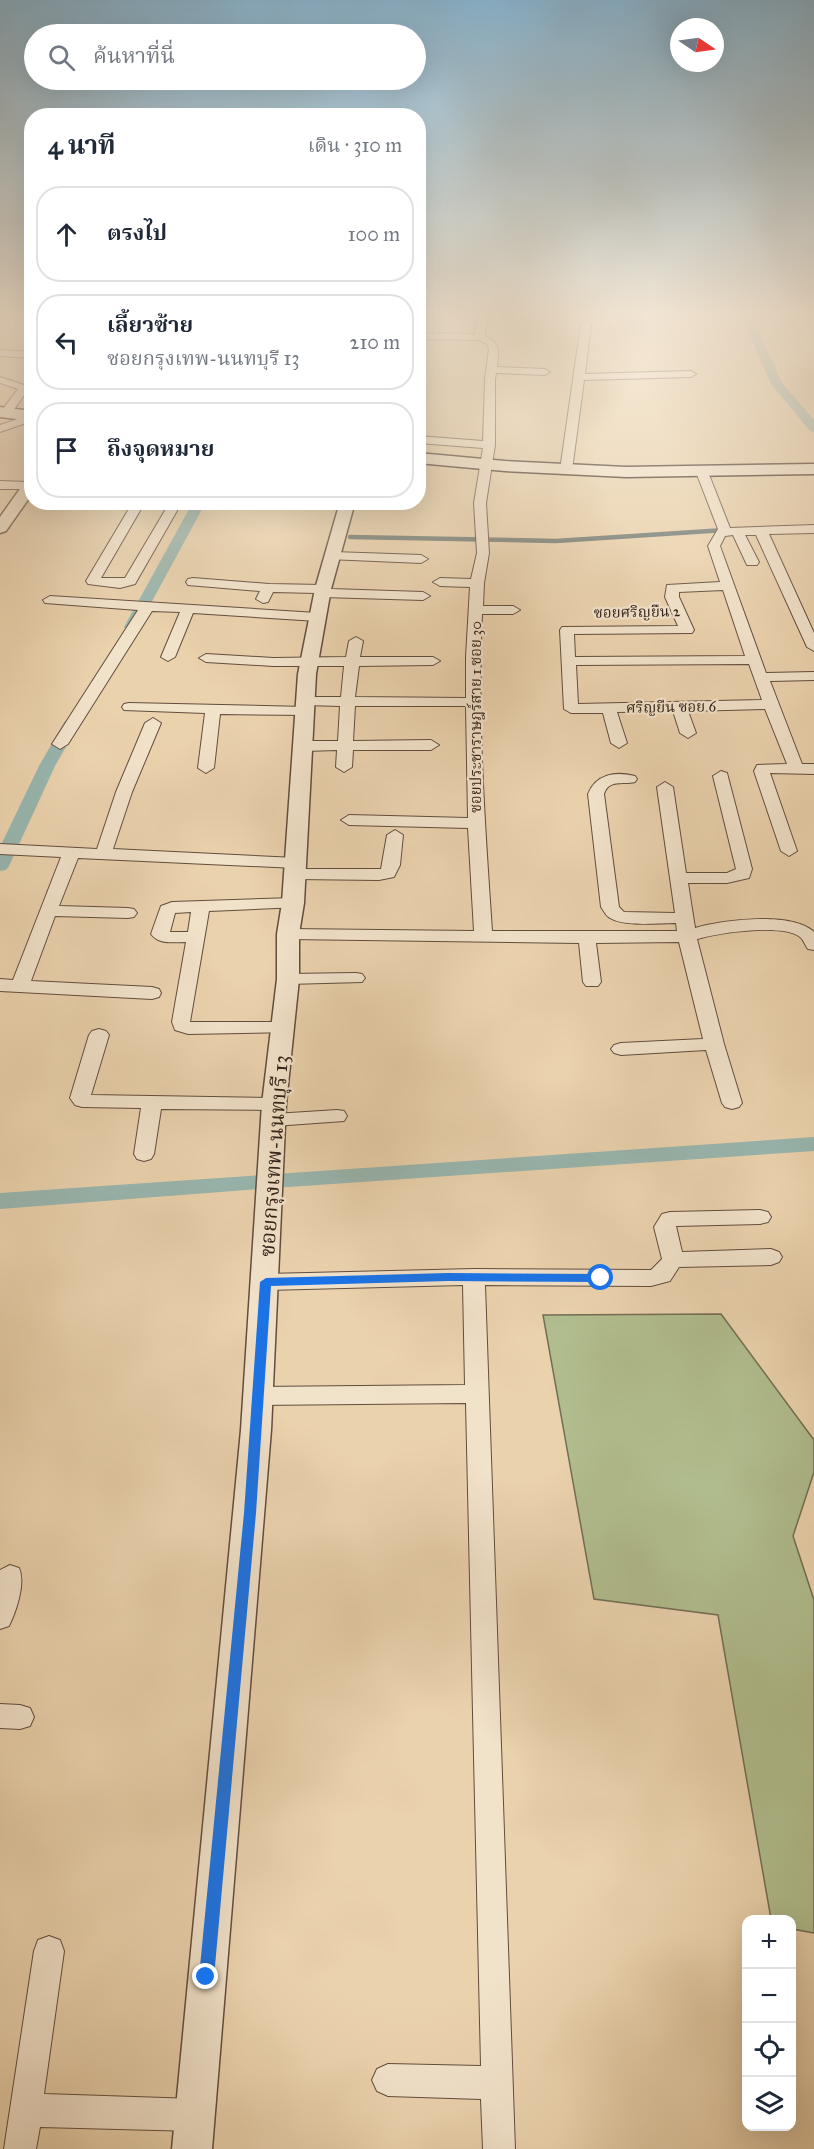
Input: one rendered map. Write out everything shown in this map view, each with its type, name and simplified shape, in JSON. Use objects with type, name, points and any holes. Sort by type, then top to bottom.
[{"type":"main road","points":[[426,459],[566,470],[702,472],[814,469]]},
{"type":"street","name":"ซอยประชาราษฎร์สาย 1 ซอย 30","points":[[483,935],[477,823],[473,657],[477,583],[483,553],[480,503],[489,445],[490,414]]},
{"type":"street","points":[[566,470],[574,414]]},
{"type":"street","points":[[0,429],[24,419]]},
{"type":"street","points":[[426,440],[489,445]]},
{"type":"street","points":[[702,472],[723,531]]},
{"type":"street","points":[[0,485],[24,484]]},
{"type":"street","points":[[0,528],[24,493]]},
{"type":"street","points":[[134,510],[93,581],[120,584],[130,581],[171,510]]},
{"type":"street","name":"ซอยกรุงเทพ-นนทบุรี 13","points":[[192,2149],[214,1885],[251,1501],[266,1282],[274,1112],[288,979],[288,934],[293,903],[309,661],[323,591],[346,510]]},
{"type":"street","points":[[723,531],[738,533],[814,529]]},
{"type":"street","points":[[723,531],[714,546],[754,660],[796,768]]},
{"type":"street","points":[[761,532],[786,581],[797,614],[814,646]]},
{"type":"street","points":[[738,533],[752,562]]},
{"type":"street","points":[[333,556],[421,559]]},
{"type":"street","points":[[193,582],[423,596]]},
{"type":"street","points":[[440,582],[477,583]]},
{"type":"street","name":"ซอยศริญยืน 2","points":[[571,709],[567,630],[687,630],[672,597],[672,588],[729,586]]},
{"type":"street","points":[[258,608],[269,588]]},
{"type":"street","points":[[50,600],[317,617]]},
{"type":"street","points":[[60,744],[142,606]]},
{"type":"street","points":[[168,657],[188,609]]},
{"type":"street","points":[[477,610],[513,610]]},
{"type":"street","points":[[797,614],[814,613]]},
{"type":"street","points":[[344,767],[351,660],[356,641]]},
{"type":"street","points":[[207,658],[273,662],[433,661]]},
{"type":"street","points":[[576,661],[754,660]]},
{"type":"street","points":[[761,677],[814,676]]},
{"type":"street","points":[[129,707],[306,706],[348,701],[474,702]]},
{"type":"street","name":"ศริญยืน ซอย 6","points":[[571,709],[771,704]]},
{"type":"street","points":[[679,707],[688,733]]},
{"type":"street","points":[[207,768],[213,708]]},
{"type":"street","points":[[609,708],[619,744]]},
{"type":"street","points":[[103,854],[124,792],[153,723]]},
{"type":"street","points":[[304,746],[431,745]]},
{"type":"street","points":[[789,851],[762,771],[763,768],[814,769]]},
{"type":"street","points":[[679,878],[727,878],[743,874],[744,869],[721,776]]},
{"type":"street","points":[[629,778],[602,781],[596,794],[610,907],[614,914],[686,927],[788,926],[806,933],[814,945]]},
{"type":"street","points":[[665,787],[686,927],[714,1044],[732,1103]]},
{"type":"street","points":[[349,820],[477,823]]},
{"type":"street","points":[[0,849],[383,874],[388,873],[392,865],[395,835]]},
{"type":"street","points":[[20,986],[71,854]]},
{"type":"street","points":[[194,937],[164,937],[160,934],[167,910],[172,907],[293,903]]},
{"type":"street","points":[[201,906],[194,937],[182,1026],[188,1028],[284,1028]]},
{"type":"street","points":[[49,911],[129,913]]},
{"type":"street","points":[[288,934],[587,938],[686,927]]},
{"type":"street","points":[[587,938],[592,982]]},
{"type":"street","points":[[288,979],[356,978]]},
{"type":"street","points":[[0,985],[152,993]]},
{"type":"street","points":[[99,1035],[80,1098],[82,1101],[152,1101],[336,1116]]},
{"type":"street","points":[[621,1049],[714,1044]]},
{"type":"street","points":[[144,1154],[152,1101]]},
{"type":"street","points":[[266,1282],[474,1277],[651,1278],[662,1275],[673,1260],[665,1227],[670,1219],[760,1217]]},
{"type":"street","points":[[673,1260],[771,1257]]},
{"type":"street","points":[[474,1277],[500,2149]]},
{"type":"street","points":[[257,1396],[477,1394]]},
{"type":"street","points":[[0,1618],[10,1575]]},
{"type":"street","points":[[20,2149],[49,1952]]},
{"type":"street","points":[[388,2080],[498,2083]]},
{"type":"street","points":[[26,2110],[195,2115]]},
{"type":"green space","points":[[721,1314],[814,1440],[814,1472],[793,1536],[814,1600],[814,1933],[796,1930],[796,1915],[770,1915],[718,1615],[594,1599],[543,1315]]},
{"type":"waterway","points":[[802,414],[814,428]]},
{"type":"waterway","points":[[131,627],[196,510]]},
{"type":"waterway","points":[[350,537],[556,541],[725,530]]},
{"type":"waterway","points":[[0,866],[47,766],[71,724]]},
{"type":"waterway","points":[[0,1201],[814,1144]]},
{"type":"route","points":[[206,1977],[250,1513],[266,1282],[448,1277],[601,1278]]}]
